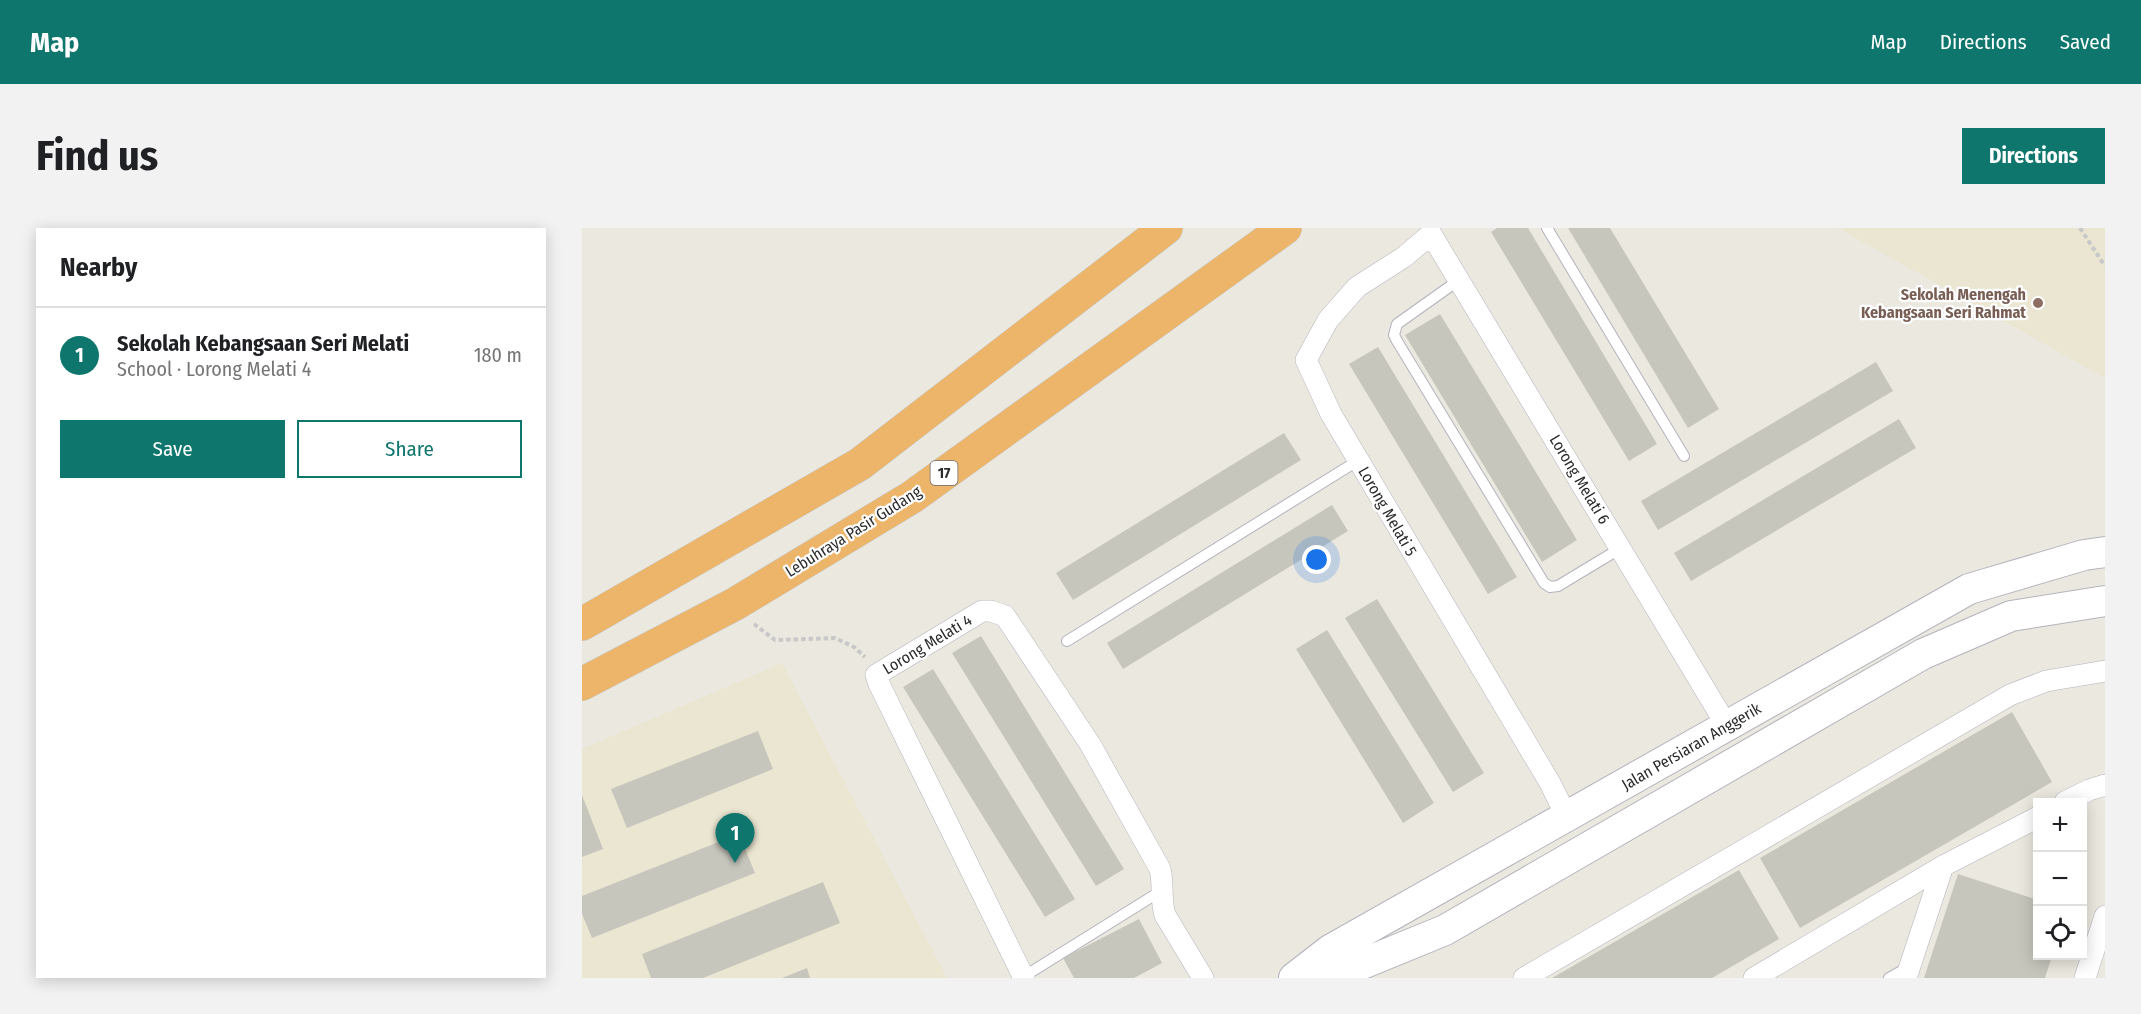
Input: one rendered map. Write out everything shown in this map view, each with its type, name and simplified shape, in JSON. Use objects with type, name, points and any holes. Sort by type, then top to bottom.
[{"type":"highway","points":[[582,624],[860,465],[1166,228]]},
{"type":"highway","name":"Lebuhraya Pasir Gudang","points":[[582,684],[735,604],[912,497],[1285,228]]},
{"type":"street","name":"Lorong Melati 6","points":[[1431,234],[1727,726]]},
{"type":"street","name":"Lorong Melati 5","points":[[1431,234],[1404,257],[1357,287],[1328,320],[1306,360],[1331,414],[1550,783],[1567,817]]},
{"type":"street","name":"Jalan Persiaran Anggerik","points":[[1294,978],[1330,950],[1969,589],[2084,555],[2105,552]]},
{"type":"street","points":[[1328,978],[1445,930],[1923,654],[2011,616],[2105,601]]},
{"type":"street","name":"Lorong Melati 4","points":[[1024,978],[876,675],[982,611],[991,611],[1005,616],[1090,744],[1160,869],[1163,879],[1161,891],[1165,915],[1203,978]]},
{"type":"street","points":[[1524,978],[2010,695],[2046,681],[2105,671]]},
{"type":"street","points":[[2073,798],[2105,785]]},
{"type":"street","points":[[1754,978],[1943,866],[2033,819]]},
{"type":"street","points":[[1908,972],[1943,866]]},
{"type":"street","points":[[2085,978],[2105,916]]},
{"type":"lane","points":[[1547,228],[1684,456]]},
{"type":"lane","points":[[1459,280],[1397,324],[1394,335],[1397,341],[1544,583],[1550,587],[1558,586],[1621,548]]},
{"type":"lane","points":[[1067,641],[1359,460]]},
{"type":"lane","points":[[1024,978],[1161,891]]},
{"type":"lane","points":[[1889,978],[1908,972]]},
{"type":"path","points":[[2080,228],[2105,266]]},
{"type":"path","points":[[735,604],[757,627],[775,640],[835,638],[854,647],[869,662],[876,675]]},
{"type":"shaded area","name":"Sekolah Menengah Kebangsaan Seri Rahmat","points":[[1838,228],[2105,228],[2105,378]]},
{"type":"shaded area","points":[[782,663],[947,978],[582,978],[582,749]]},
{"type":"building","points":[[1497,228],[1528,228],[1657,444],[1629,461],[1491,232]]},
{"type":"building","points":[[1568,228],[1610,228],[1719,409],[1688,428]]},
{"type":"building","points":[[1440,314],[1577,540],[1542,562],[1405,335]]},
{"type":"building","points":[[1378,347],[1517,577],[1488,594],[1349,364]]},
{"type":"building","points":[[1876,362],[1893,391],[1658,530],[1641,501]]},
{"type":"building","points":[[1899,419],[1916,448],[1691,581],[1674,553]]},
{"type":"building","points":[[1284,433],[1301,460],[1073,600],[1056,573]]},
{"type":"building","points":[[1332,505],[1348,531],[1123,669],[1107,643]]},
{"type":"building","points":[[1377,599],[1484,773],[1453,792],[1345,618]]},
{"type":"building","points":[[1327,630],[1434,803],[1403,823],[1296,649]]},
{"type":"building","points":[[981,636],[1124,869],[1096,886],[952,653]]},
{"type":"building","points":[[933,669],[1075,899],[1045,917],[903,687]]},
{"type":"building","points":[[2012,712],[2052,782],[1800,928],[1760,858]]},
{"type":"building","points":[[758,731],[773,769],[627,828],[611,789]]},
{"type":"building","points":[[582,795],[603,849],[582,857]]},
{"type":"building","points":[[739,834],[755,873],[592,938],[582,914],[582,896]]},
{"type":"building","points":[[1739,870],[1779,939],[1712,978],[1552,978]]},
{"type":"building","points":[[1958,874],[2033,898],[2033,960],[2051,960],[2045,978],[1924,978]]},
{"type":"building","points":[[823,882],[840,923],[703,978],[651,978],[642,954]]},
{"type":"building","points":[[1139,919],[1162,963],[1134,978],[1074,978],[1063,958]]},
{"type":"building","points":[[807,968],[810,978],[782,978]]},
{"type":"place","name":"Sekolah Menengah Kebangsaan Seri Rahmat","points":[[2038,303]]},
{"type":"place","name":"Sekolah Kebangsaan Seri Melati","points":[[735,863]]}]
